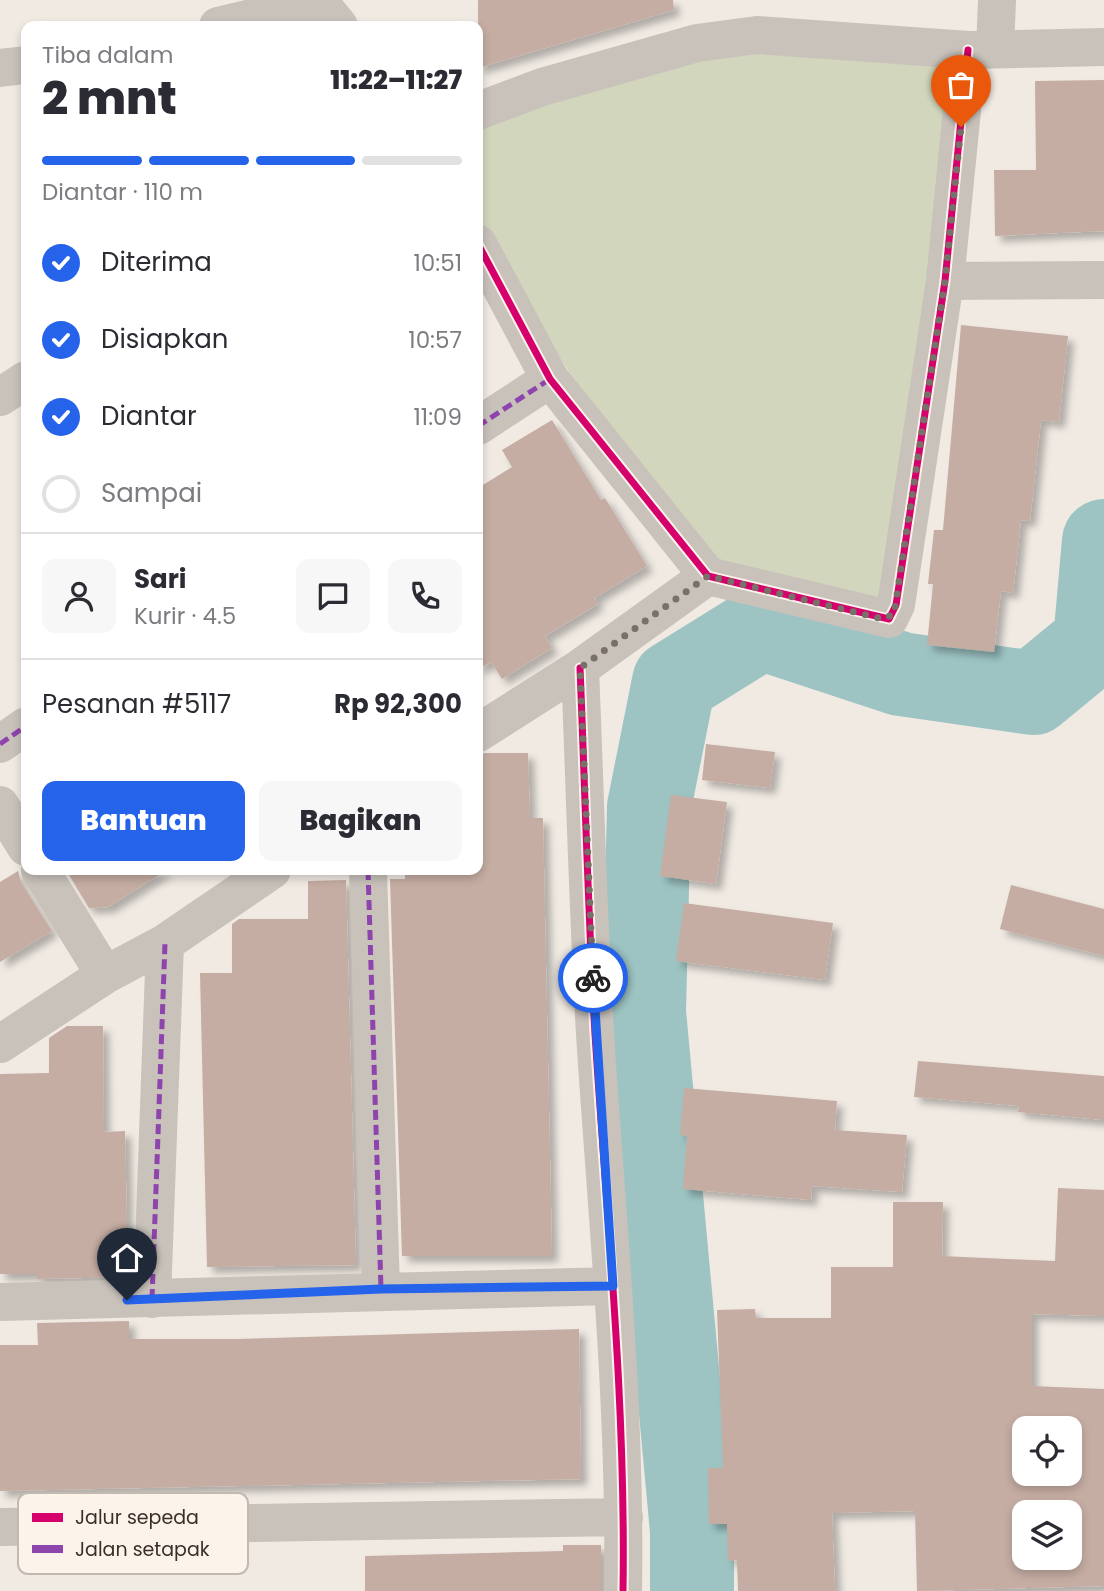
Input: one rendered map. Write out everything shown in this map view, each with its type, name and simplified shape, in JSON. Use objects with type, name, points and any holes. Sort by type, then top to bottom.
[{"type":"street","points":[[483,253],[550,379],[708,576],[883,619],[894,614],[982,50],[997,0]]},
{"type":"street","points":[[239,21],[302,6],[325,9],[335,21]]},
{"type":"street","points":[[483,109],[542,87],[697,43],[757,35],[982,50],[1104,47]]},
{"type":"street","points":[[0,68],[21,66]]},
{"type":"street","points":[[945,281],[1104,280]]},
{"type":"street","points":[[483,423],[550,379]]},
{"type":"street","points":[[0,397],[21,383]]},
{"type":"street","points":[[483,730],[580,668],[708,576]]},
{"type":"street","points":[[580,668],[595,1033],[613,1286],[624,1517],[623,1591]]},
{"type":"street","points":[[0,744],[21,729]]},
{"type":"street","points":[[0,805],[21,839]]},
{"type":"street","points":[[43,875],[105,975]]},
{"type":"street","points":[[0,1044],[105,975],[164,943],[265,875]]},
{"type":"street","points":[[368,875],[381,1289]]},
{"type":"street","points":[[152,1299],[164,943]]},
{"type":"street","points":[[0,1302],[152,1299],[381,1289],[613,1286]]},
{"type":"street","points":[[248,1523],[624,1517]]},
{"type":"street","points":[[0,1527],[18,1527]]},
{"type":"green space","points":[[754,41],[958,55],[885,616],[708,568],[565,366],[483,227],[483,118]]},
{"type":"building","points":[[478,0],[673,0],[674,10],[483,67],[483,21],[478,21]]},
{"type":"building","points":[[1104,80],[1104,231],[995,236],[994,170],[1036,170],[1035,81]]},
{"type":"building","points":[[961,325],[1068,336],[1059,422],[1041,420],[1030,521],[1021,520],[1013,593],[1001,591],[994,652],[927,645],[933,584],[928,584],[934,530],[943,530]]},
{"type":"building","points":[[552,420],[601,500],[605,498],[647,566],[594,598],[598,604],[545,636],[552,648],[502,679],[491,662],[483,666],[483,485],[512,467],[502,450]]},
{"type":"building","points":[[706,744],[775,752],[770,788],[702,780]]},
{"type":"building","points":[[528,753],[530,818],[543,818],[552,1256],[402,1256],[390,879],[405,879],[405,875],[483,875],[483,754]]},
{"type":"building","points":[[671,795],[727,802],[716,884],[660,876]]},
{"type":"building","points":[[18,871],[21,882],[52,931],[0,962],[0,882]]},
{"type":"building","points":[[69,875],[159,875],[108,907],[89,908]]},
{"type":"building","points":[[346,880],[356,1265],[207,1267],[200,973],[232,973],[232,924],[239,919],[308,919],[308,881]]},
{"type":"building","points":[[1011,885],[1104,909],[1104,956],[1000,929]]},
{"type":"building","points":[[684,903],[833,923],[825,980],[676,961]]},
{"type":"building","points":[[67,1026],[103,1026],[104,1132],[125,1131],[128,1277],[37,1279],[37,1274],[0,1274],[0,1074],[49,1073],[49,1038]]},
{"type":"building","points":[[918,1061],[1104,1076],[1104,1120],[1018,1112],[1019,1106],[914,1097]]},
{"type":"building","points":[[684,1088],[837,1101],[835,1130],[907,1135],[902,1192],[812,1186],[811,1200],[683,1189],[687,1136],[680,1135]]},
{"type":"building","points":[[1058,1188],[1104,1190],[1104,1316],[1032,1314],[1032,1386],[1104,1389],[1104,1586],[917,1591],[915,1511],[832,1513],[835,1591],[738,1591],[737,1560],[728,1561],[727,1524],[709,1524],[708,1468],[723,1468],[717,1310],[755,1309],[756,1318],[831,1318],[831,1267],[893,1267],[893,1202],[943,1202],[942,1256],[1055,1261]]},
{"type":"building","points":[[129,1321],[129,1339],[237,1339],[579,1329],[581,1479],[0,1491],[0,1345],[38,1345],[37,1323]]},
{"type":"building","points":[[563,1545],[601,1545],[601,1591],[365,1591],[365,1556],[563,1551]]},
{"type":"waterway","points":[[692,1591],[692,1531],[644,1012],[649,807],[674,682],[761,628],[901,674],[1033,693],[1095,642],[1104,541]]},
{"type":"marked path","points":[[483,423],[550,379]]},
{"type":"marked path","points":[[0,744],[21,729]]},
{"type":"marked path","points":[[368,875],[381,1289]]},
{"type":"marked path","points":[[152,1299],[165,943]]},
{"type":"cycle path","points":[[483,253],[550,379],[708,576],[889,619],[896,605],[945,281],[968,50]]},
{"type":"cycle path","points":[[580,668],[595,1034],[619,1382],[623,1591]]},
{"type":"way so far","points":[[593,978],[580,668],[708,576],[883,619],[889,619],[894,614],[945,281],[961,127]]},
{"type":"route","points":[[127,1300],[381,1289],[613,1286],[593,978]]}]
